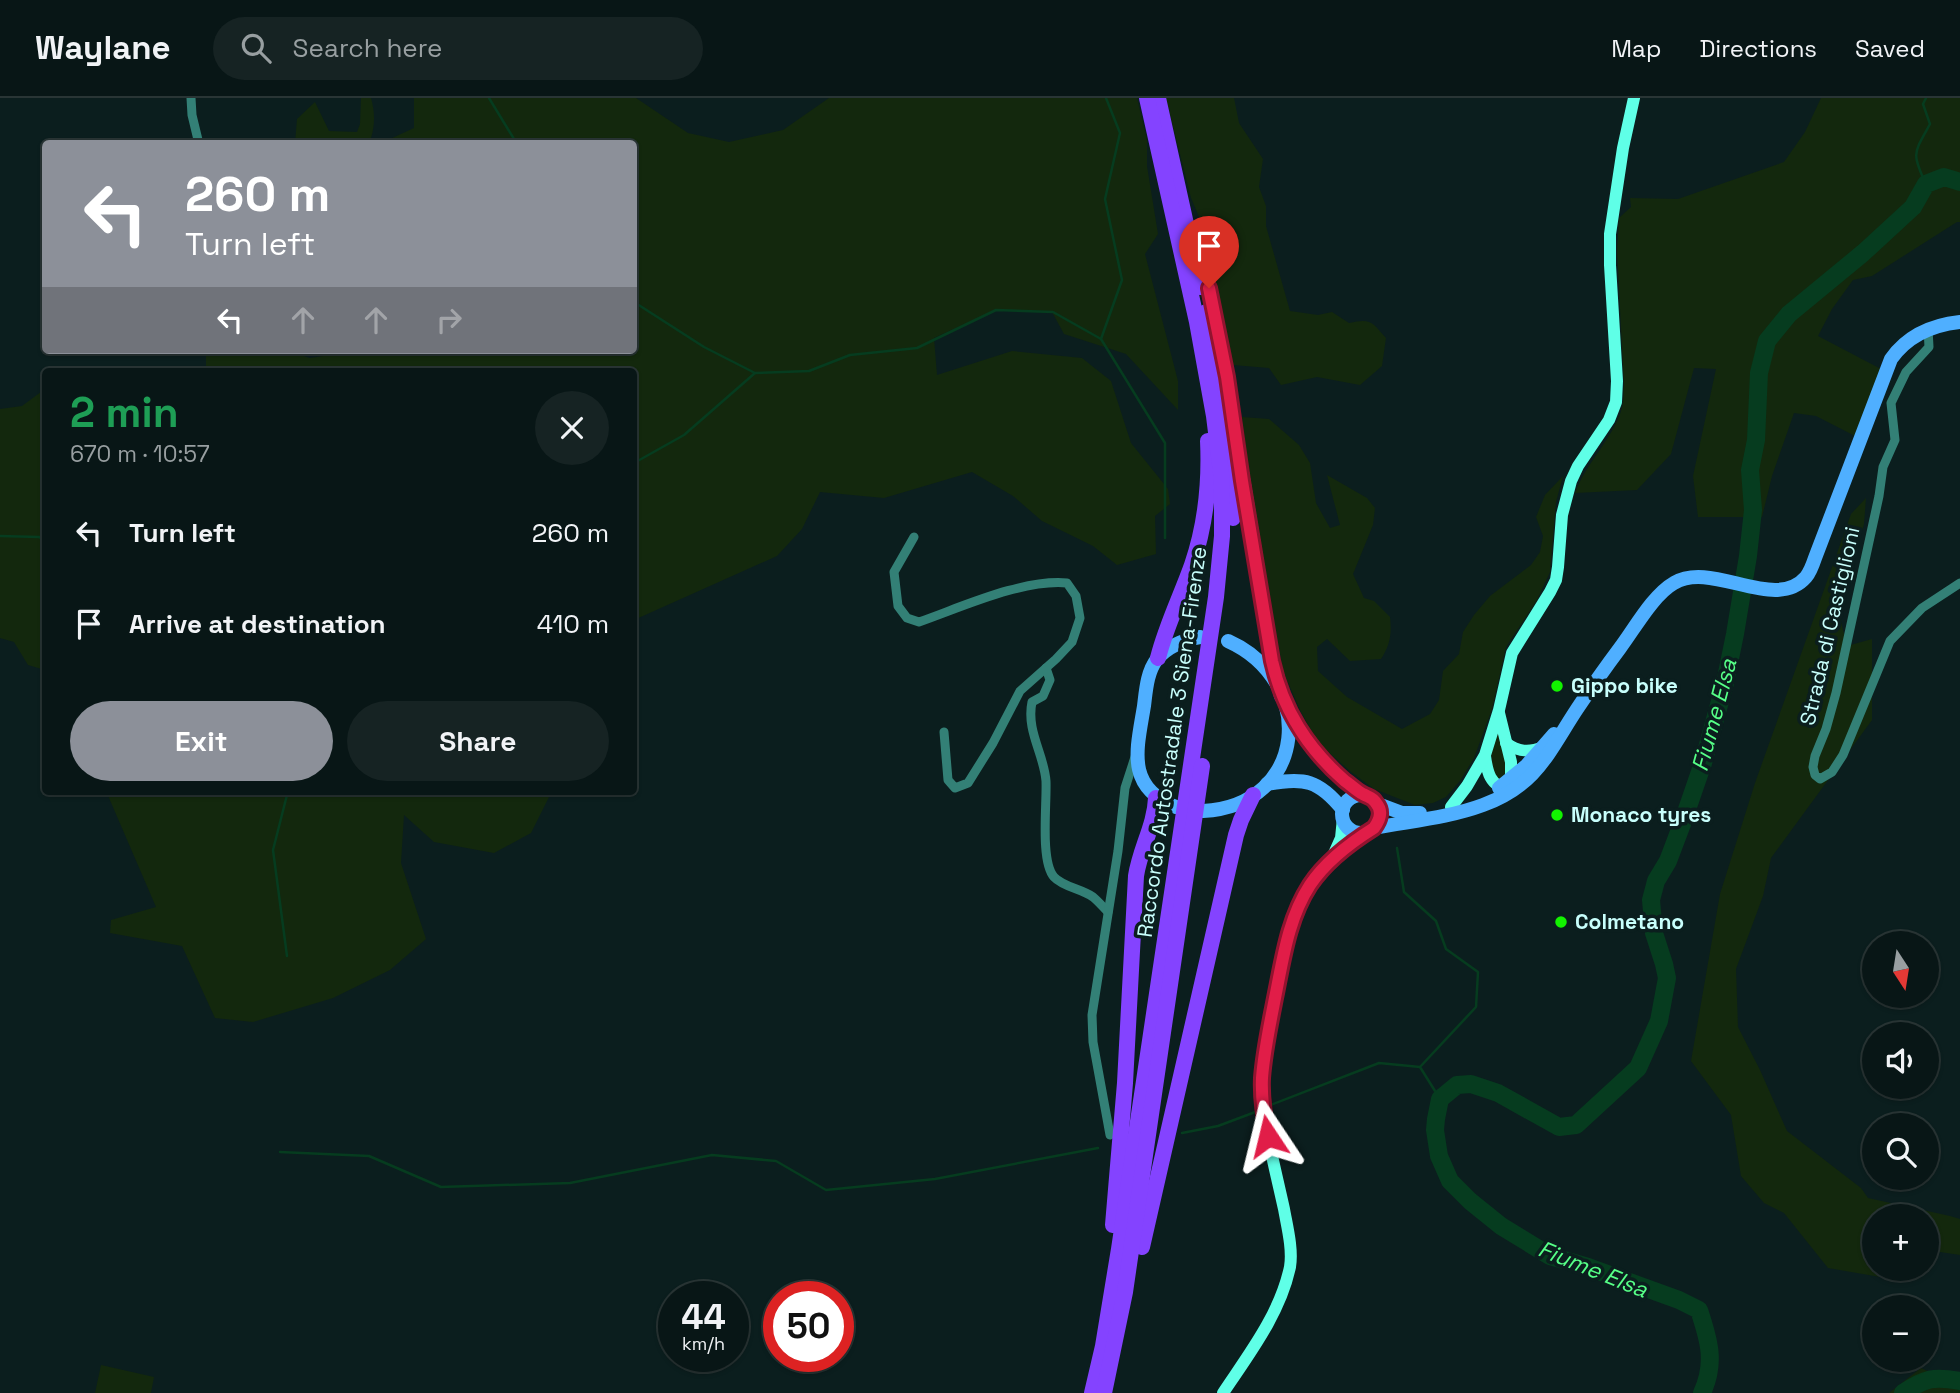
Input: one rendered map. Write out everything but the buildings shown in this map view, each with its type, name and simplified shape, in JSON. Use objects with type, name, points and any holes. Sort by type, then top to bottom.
[{"type":"highway","name":"Raccordo Autostradale 3 Siena-Firenze","points":[[1092,1393],[1103,1346],[1123,1222],[1216,597],[1222,536],[1221,473],[1214,416],[1197,322],[1147,98]]},
{"type":"highway","name":"Raccordo Autostradale 3 Siena-Firenze","points":[[1104,1393],[1129,1266],[1228,591],[1231,552],[1233,478],[1224,409],[1213,344],[1158,98]]},
{"type":"highway","points":[[1158,153],[1157,182],[1204,402],[1209,474],[1199,542],[1158,658]]},
{"type":"highway","points":[[1182,203],[1194,224],[1227,377],[1272,661],[1284,701]]},
{"type":"highway","points":[[1086,1393],[1107,1280],[1114,1219],[1136,876],[1155,816],[1144,791]]},
{"type":"highway","points":[[1111,1393],[1149,1213],[1236,835],[1253,795]]},
{"type":"main road","points":[[1228,641],[1246,650],[1275,680],[1284,701],[1316,752],[1344,780],[1378,804],[1411,814],[1483,805],[1502,797],[1529,777],[1660,594],[1680,579],[1702,577],[1774,590],[1794,586],[1808,574],[1888,365],[1905,343],[1928,329],[1960,322]]},
{"type":"main road","points":[[1176,807],[1144,791],[1138,749],[1153,666],[1158,658],[1174,645],[1200,637]]},
{"type":"main road","points":[[1203,811],[1225,808],[1253,795],[1267,784],[1281,765],[1288,746],[1284,701]]},
{"type":"main road","points":[[1267,784],[1289,781],[1314,784],[1328,792],[1349,828],[1354,831],[1370,830],[1452,810],[1508,784],[1544,754]]},
{"type":"main road","points":[[1343,814],[1348,800],[1364,795]]},
{"type":"main road","points":[[1370,830],[1380,817],[1378,804]]},
{"type":"street","points":[[191,98],[198,140]]},
{"type":"street","points":[[1452,810],[1485,755],[1499,710],[1511,653],[1556,580],[1563,512],[1573,477],[1609,420],[1615,402],[1617,380],[1610,234],[1623,148],[1634,98]]},
{"type":"street","name":"Strada di Castiglioni","points":[[1928,329],[1929,347],[1906,372],[1893,396],[1890,409],[1895,434],[1893,445],[1882,467],[1879,496],[1836,693],[1815,756],[1813,767],[1815,775],[1820,779],[1832,772],[1843,755],[1890,641],[1922,608],[1960,583]]},
{"type":"street","points":[[914,537],[894,572],[898,606],[906,618],[919,622],[1018,587],[1049,582],[1067,583],[1076,596],[1080,618],[1072,642],[1020,691],[968,783],[954,788],[948,780],[944,732]]},
{"type":"street","points":[[1046,668],[1050,680],[1043,696],[1032,702],[1029,716],[1035,743],[1045,768],[1045,846],[1048,866],[1055,878],[1092,897],[1108,912]]},
{"type":"street","points":[[1485,755],[1490,777],[1508,784],[1506,743],[1499,710]]},
{"type":"street","points":[[1506,743],[1516,749],[1544,754]]},
{"type":"street","points":[[1110,1135],[1091,1031],[1124,798],[1128,775],[1138,749]]},
{"type":"street","points":[[1124,798],[1129,791],[1144,791]]},
{"type":"street","points":[[1332,859],[1341,838],[1343,814]]},
{"type":"street","points":[[1223,1393],[1265,1331],[1282,1292],[1290,1264],[1289,1232],[1263,1111],[1262,1078],[1270,1022],[1290,929],[1303,897],[1315,877],[1332,859],[1370,830]]},
{"type":"green space","points":[[361,98],[371,98],[374,118],[371,138],[390,139],[414,128],[414,98],[636,98],[688,133],[729,142],[783,130],[829,98],[1137,98],[1147,140],[1147,166],[1158,234],[1145,254],[1178,381],[1178,410],[1126,354],[1064,334],[1052,312],[996,310],[934,338],[937,375],[1012,351],[1082,358],[1111,381],[1131,443],[1168,489],[1170,504],[1155,516],[1156,554],[1117,565],[1093,546],[1042,521],[1013,496],[972,472],[884,498],[820,492],[802,529],[777,556],[637,619],[637,368],[206,368],[206,354],[297,354],[310,358],[336,354],[637,354],[637,140],[295,140],[297,119],[315,102],[329,131],[357,132]]},
{"type":"green space","points":[[1166,98],[1234,98],[1239,123],[1263,159],[1259,187],[1266,206],[1266,226],[1290,311],[1318,315],[1332,312],[1349,323],[1367,321],[1386,338],[1382,366],[1360,385],[1317,377],[1281,385],[1269,368],[1233,365],[1202,224],[1191,198]]},
{"type":"green space","points":[[1821,98],[1960,98],[1960,222],[1872,276],[1853,280],[1832,309],[1818,336],[1881,369],[1855,436],[1816,416],[1794,413],[1772,476],[1762,517],[1698,517],[1693,476],[1716,369],[1694,368],[1671,454],[1637,490],[1575,493],[1586,470],[1615,425],[1623,403],[1617,251],[1619,218],[1631,207],[1630,198],[1678,199],[1784,162],[1805,132]]},
{"type":"green space","points":[[42,391],[42,669],[28,665],[14,642],[0,638],[0,409],[22,406]]},
{"type":"green space","points":[[1242,417],[1269,419],[1299,445],[1310,463],[1316,503],[1330,528],[1340,525],[1327,475],[1367,498],[1375,508],[1373,525],[1353,574],[1364,598],[1374,601],[1390,617],[1388,644],[1381,659],[1350,661],[1327,639],[1317,647],[1318,671],[1347,697],[1402,729],[1430,714],[1439,700],[1443,671],[1459,654],[1463,632],[1474,615],[1490,596],[1531,565],[1540,552],[1543,536],[1536,517],[1545,495],[1563,476],[1556,502],[1550,572],[1537,600],[1506,647],[1492,709],[1474,758],[1446,797],[1433,803],[1415,805],[1374,789],[1318,743],[1300,710],[1283,671],[1249,474]]},
{"type":"green space","points":[[1866,498],[1864,524],[1839,614],[1847,646],[1872,639],[1872,720],[1771,858],[1763,896],[1736,969],[1738,1027],[1787,1131],[1861,1188],[1868,1198],[1895,1204],[1862,1204],[1862,1274],[1828,1268],[1784,1213],[1764,1203],[1741,1176],[1731,1115],[1691,1061],[1720,894],[1755,783],[1851,514]]},
{"type":"green space","points":[[1497,732],[1505,751],[1508,774],[1500,780],[1493,775],[1491,753]]},
{"type":"green space","points":[[108,795],[550,795],[531,833],[494,853],[434,842],[404,815],[401,863],[426,939],[390,970],[333,998],[253,1022],[215,1018],[182,946],[110,933],[111,920],[156,907]]},
{"type":"green space","points":[[1939,1214],[1960,1219],[1960,1255],[1939,1252]]},
{"type":"green space","points":[[101,1365],[154,1377],[151,1393],[95,1393]]},
{"type":"green space","points":[[1916,1372],[1930,1372],[1960,1386],[1960,1393],[1889,1393]]},
{"type":"waterway","points":[[489,98],[515,140]]},
{"type":"waterway","points":[[1101,339],[1122,280],[1105,199],[1120,133],[1106,98]]},
{"type":"waterway","points":[[1926,98],[1923,104],[1930,124],[1916,153],[1926,184]]},
{"type":"waterway","name":"Fiume Elsa","points":[[1702,1393],[1709,1372],[1710,1352],[1699,1310],[1679,1300],[1588,1267],[1550,1256],[1501,1226],[1470,1201],[1450,1181],[1439,1156],[1435,1130],[1440,1099],[1457,1085],[1471,1084],[1498,1093],[1559,1127],[1576,1125],[1638,1068],[1659,1021],[1667,978],[1654,933],[1651,900],[1703,763],[1735,634],[1753,510],[1750,470],[1756,440],[1759,373],[1767,341],[1789,314],[1863,253],[1913,207],[1926,184],[1944,177],[1960,182]]},
{"type":"waterway","points":[[637,304],[704,347],[755,373]]},
{"type":"waterway","points":[[637,461],[684,435],[755,373],[809,371],[850,355],[917,348],[996,310],[1053,312],[1101,339],[1165,443],[1165,538]]},
{"type":"waterway","points":[[0,536],[42,538]]},
{"type":"waterway","points":[[287,795],[273,850],[287,956]]},
{"type":"waterway","points":[[1397,848],[1404,892],[1436,921],[1446,949],[1478,972],[1476,1007],[1420,1067],[1440,1099]]},
{"type":"waterway","points":[[1268,1106],[1379,1063],[1420,1067]]},
{"type":"waterway","points":[[1182,1133],[1218,1126],[1258,1111]]},
{"type":"waterway","points":[[280,1152],[369,1156],[441,1187],[570,1183],[712,1155],[776,1161],[826,1190],[935,1179],[1098,1148]]},
{"type":"waterway","name":"Fiume Elsa","points":[[1903,1393],[1930,1380],[1960,1381]]},
{"type":"place","name":"Gippo bike","points":[[1557,686]]},
{"type":"place","name":"Monaco tyres","points":[[1557,815]]},
{"type":"place","name":"Colmetano","points":[[1561,922]]},
{"type":"route","points":[[1209,288],[1227,377],[1242,481],[1278,684],[1286,707],[1311,746],[1344,780],[1374,800],[1380,812],[1379,821],[1374,828],[1332,859],[1318,874],[1294,916],[1280,971],[1262,1078],[1263,1111],[1268,1136]]}]
